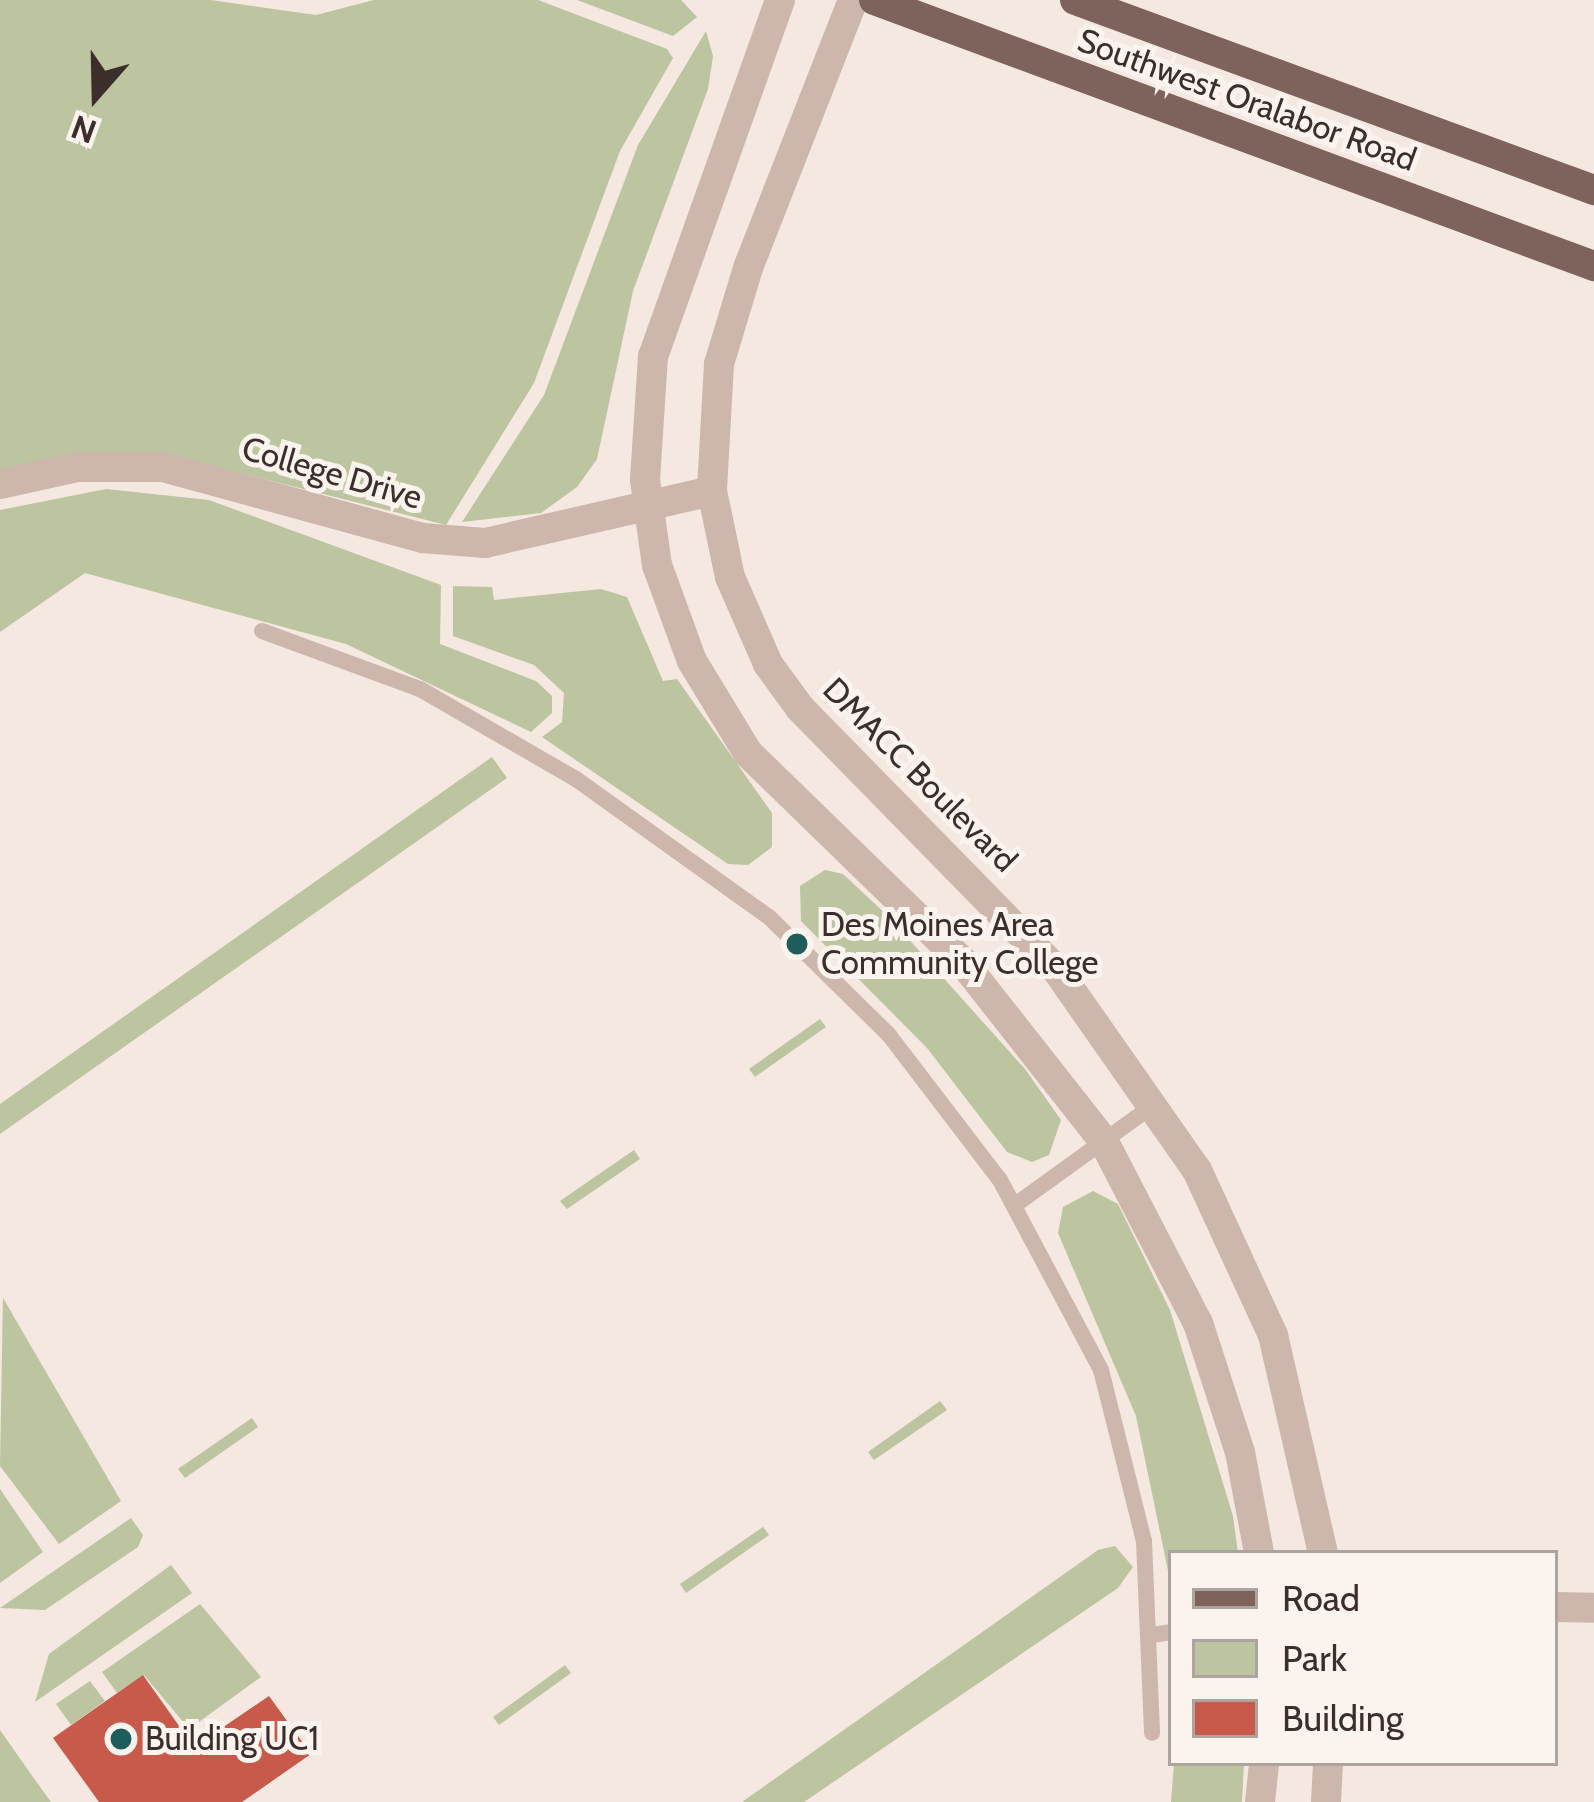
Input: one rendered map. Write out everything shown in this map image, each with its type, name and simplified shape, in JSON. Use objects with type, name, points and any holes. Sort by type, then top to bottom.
[{"type":"main road","name":"Southwest Oralabor Road","points":[[874,0],[1594,266]]},
{"type":"main road","name":"Southwest Oralabor Road","points":[[1075,0],[1594,190]]},
{"type":"street","points":[[780,0],[660,329],[645,411],[647,506],[657,565],[692,661],[748,753],[962,962],[1103,1140],[1204,1339],[1240,1452],[1257,1550]]},
{"type":"street","name":"DMACC Boulevard","points":[[853,0],[731,317],[711,420],[712,491],[730,578],[789,694],[831,745],[1014,921],[1155,1104],[1240,1253],[1273,1335],[1322,1550]]},
{"type":"street","name":"College Drive","points":[[0,484],[78,467],[163,467],[423,538],[485,543],[712,491]]},
{"type":"street","points":[[1558,1606],[1594,1608]]},
{"type":"street","points":[[1260,1802],[1264,1766]]},
{"type":"street","points":[[1326,1802],[1328,1766]]},
{"type":"lane","points":[[262,631],[373,668],[523,746],[769,917],[889,1035],[1015,1205],[1118,1417],[1162,1634],[1152,1733]]},
{"type":"lane","points":[[1015,1205],[1155,1104]]},
{"type":"green space","points":[[0,0],[211,0],[316,15],[374,0],[538,0],[667,49],[673,58],[620,151],[534,383],[446,525],[169,455],[86,452],[0,470]]},
{"type":"green space","points":[[577,0],[681,0],[697,17],[673,36]]},
{"type":"green space","points":[[706,31],[713,56],[708,89],[633,291],[597,459],[577,487],[541,513],[462,522],[544,395],[638,145]]},
{"type":"green space","points":[[106,489],[209,500],[441,585],[440,644],[536,681],[552,696],[552,713],[531,732],[346,644],[85,573],[0,632],[0,510]]},
{"type":"green space","points":[[453,586],[492,587],[494,600],[601,589],[627,597],[663,681],[677,679],[772,813],[772,847],[748,865],[728,864],[542,737],[562,722],[564,693],[534,665],[453,636]]},
{"type":"green space","points":[[492,757],[507,778],[0,1134],[0,1104]]},
{"type":"green space","points":[[825,870],[843,874],[888,916],[1025,1069],[1061,1120],[1049,1155],[1032,1162],[1007,1152],[927,1048],[801,921],[800,886]]},
{"type":"green space","points":[[820,1019],[826,1027],[755,1077],[749,1069]]},
{"type":"green space","points":[[634,1150],[640,1159],[567,1209],[560,1201]]},
{"type":"green space","points":[[1093,1191],[1118,1204],[1170,1310],[1233,1516],[1238,1550],[1168,1550],[1168,1571],[1136,1416],[1058,1233],[1063,1207]]},
{"type":"green space","points":[[3,1298],[121,1501],[59,1544],[0,1466]]},
{"type":"green space","points":[[940,1401],[947,1410],[874,1460],[868,1452]]},
{"type":"green space","points":[[252,1418],[258,1427],[185,1478],[178,1469]]},
{"type":"green space","points":[[0,1489],[43,1552],[0,1583]]},
{"type":"green space","points":[[131,1518],[143,1535],[138,1547],[45,1610],[0,1608]]},
{"type":"green space","points":[[763,1527],[769,1535],[686,1593],[680,1584]]},
{"type":"green space","points":[[1115,1546],[1133,1567],[1118,1588],[804,1802],[742,1802],[1098,1550]]},
{"type":"green space","points":[[171,1565],[192,1593],[35,1702],[49,1654]]},
{"type":"green space","points":[[200,1604],[261,1677],[189,1729],[144,1675],[117,1693],[102,1672]]},
{"type":"green space","points":[[565,1665],[571,1673],[499,1725],[493,1717]]},
{"type":"green space","points":[[90,1681],[105,1701],[71,1725],[56,1704]]},
{"type":"green space","points":[[0,1730],[28,1770],[51,1802],[0,1802]]},
{"type":"green space","points":[[1174,1766],[1244,1766],[1242,1802],[1171,1802]]},
{"type":"building","name":"Building UC1","points":[[143,1675],[194,1747],[269,1696],[311,1754],[242,1802],[99,1802],[53,1738]]},
{"type":"place","name":"Des Moines Area Community College","points":[[797,944]]},
{"type":"place","name":"Building UC1","points":[[121,1739]]}]
